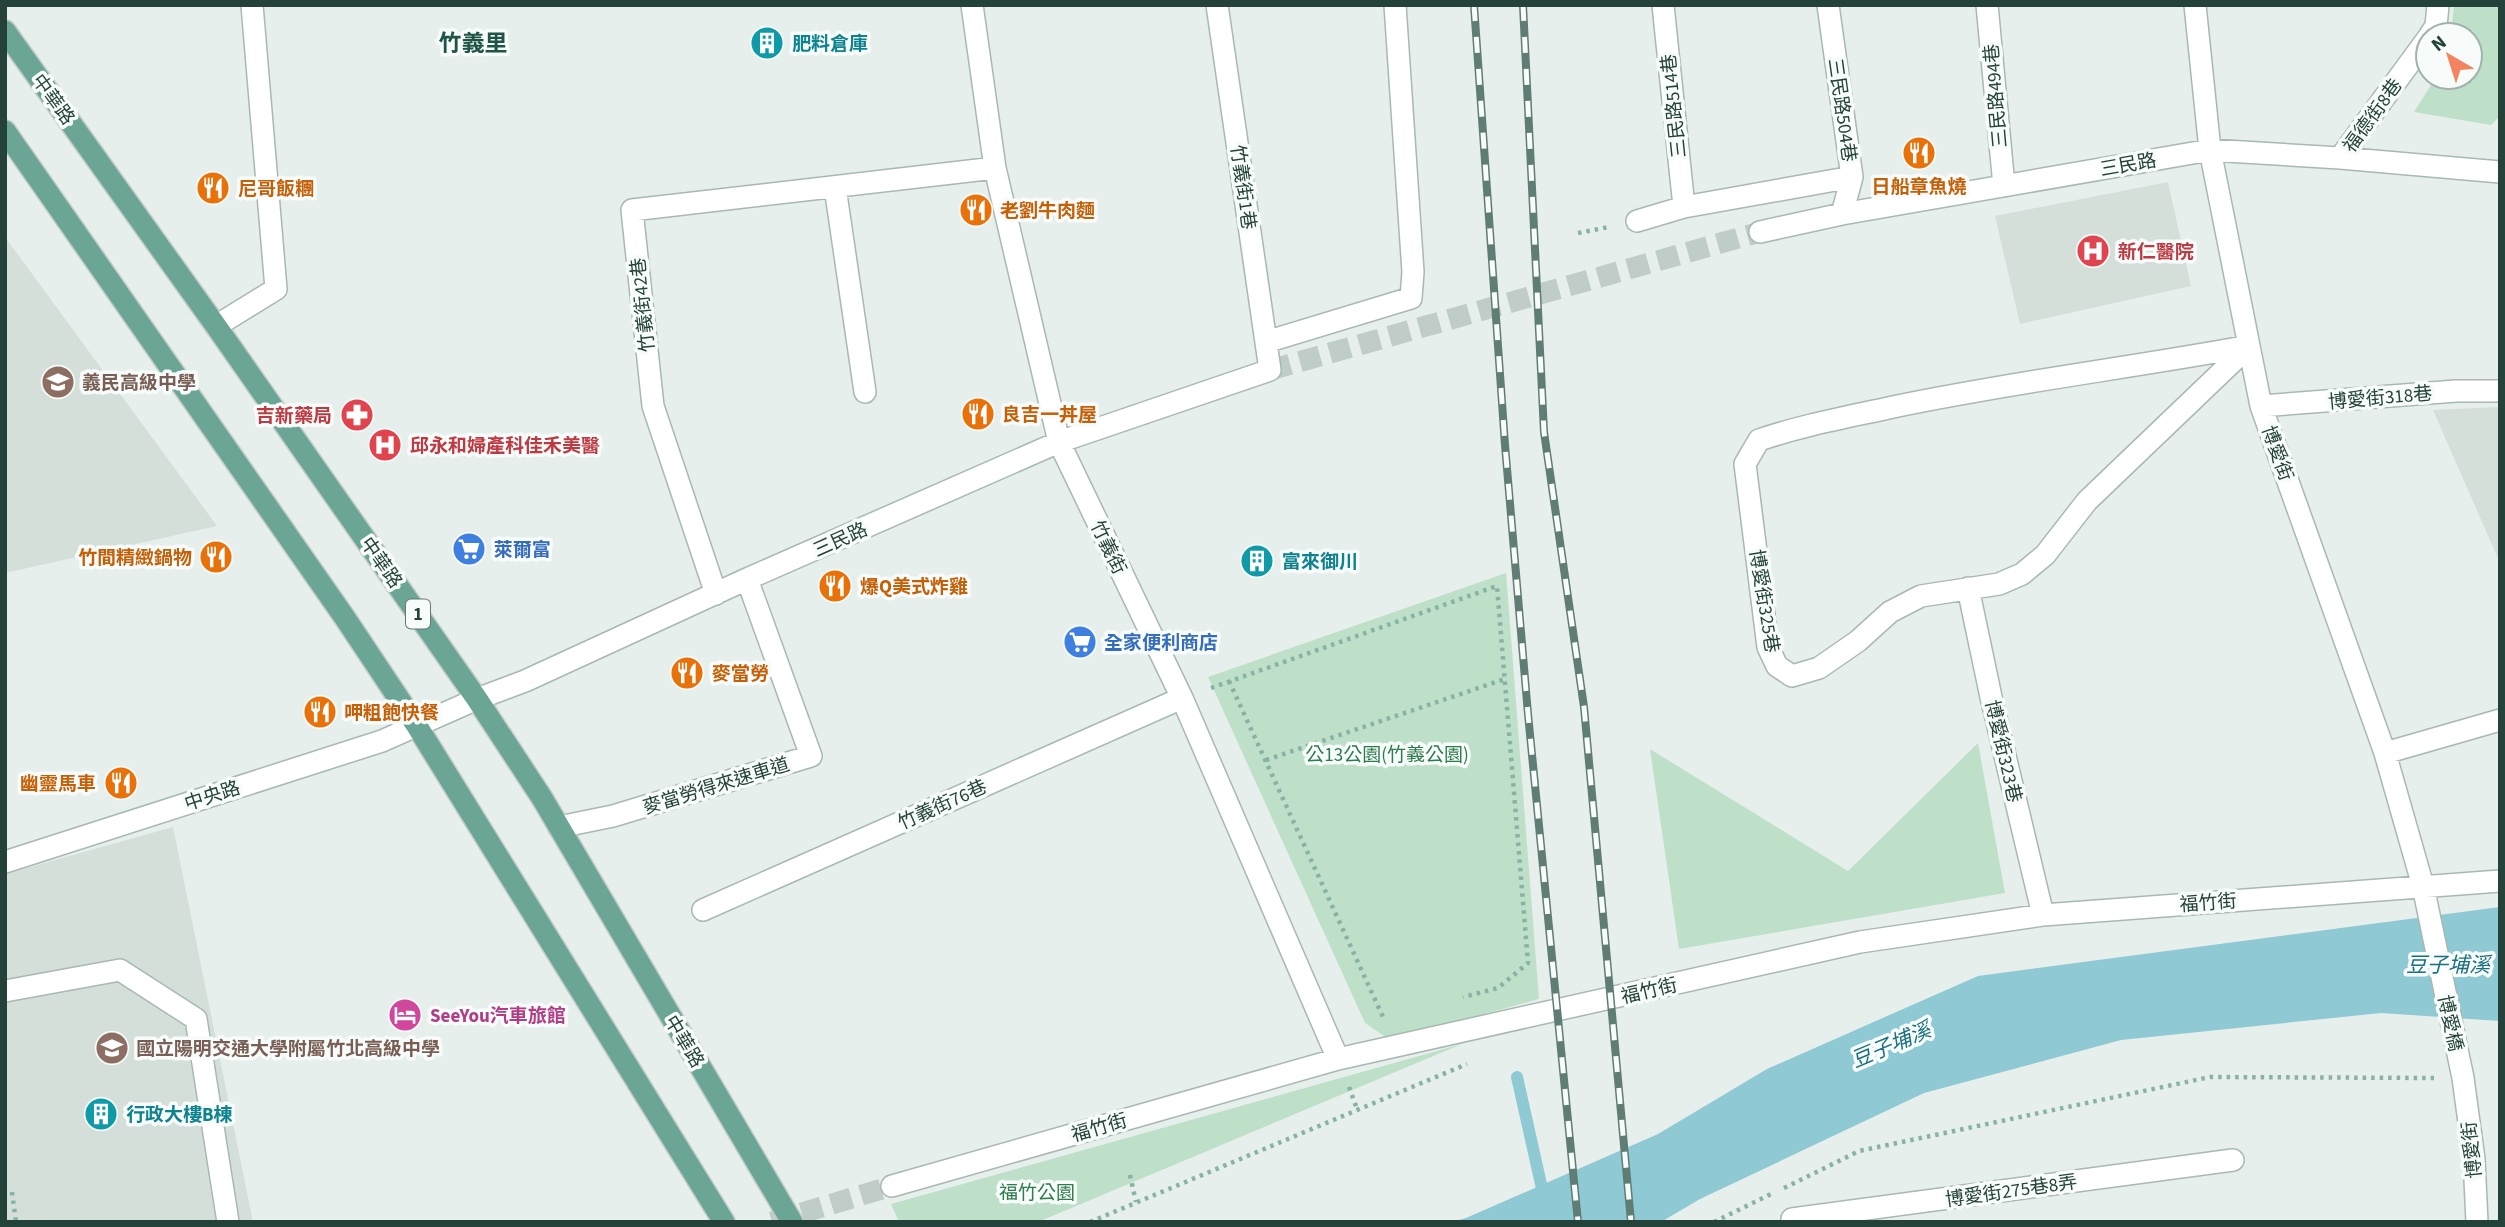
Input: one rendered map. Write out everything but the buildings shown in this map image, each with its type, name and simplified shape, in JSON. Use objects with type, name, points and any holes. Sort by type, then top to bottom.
[{"type":"main road","name":"中華路","points":[[5,30],[477,699],[559,827],[792,1222]]},
{"type":"main road","points":[[5,131],[345,618],[417,726],[724,1222]]},
{"type":"street","points":[[216,326],[276,289],[252,5]]},
{"type":"street","name":"竹義街","points":[[972,5],[995,168],[1059,442],[1182,698],[1338,1059]]},
{"type":"street","name":"竹義街1巷","points":[[1217,5],[1270,370]]},
{"type":"street","points":[[1266,342],[1411,298],[1412,259],[1395,5]]},
{"type":"street","name":"三民路514巷","points":[[1662,5],[1684,207]]},
{"type":"street","name":"三民路504巷","points":[[1828,5],[1852,177],[1842,214]]},
{"type":"street","name":"三民路494巷","points":[[1987,5],[2004,186]]},
{"type":"street","name":"博愛街","points":[[2195,5],[2210,150],[2261,406],[2385,753],[2423,886]]},
{"type":"street","name":"福德街8巷","points":[[2340,158],[2414,57]]},
{"type":"street","name":"三民路","points":[[1760,232],[1842,214],[2210,150],[2500,172]]},
{"type":"street","name":"竹義街42巷","points":[[716,594],[653,407],[632,210],[995,168]]},
{"type":"street","points":[[1637,221],[1684,207],[1852,177]]},
{"type":"street","points":[[835,187],[865,392]]},
{"type":"street","name":"博愛街325巷","points":[[2249,346],[2087,501],[2045,555],[2022,574],[1999,584],[1921,596],[1890,612],[1858,641],[1819,668],[1792,676],[1777,666],[1768,647],[1745,464],[1759,440],[1783,432],[1955,394],[2249,346]]},
{"type":"street","name":"三民路","points":[[417,726],[525,681],[747,579],[1059,442],[1270,370]]},
{"type":"street","name":"博愛街318巷","points":[[2261,406],[2456,391],[2500,391]]},
{"type":"street","name":"麥當勞得來速車道","points":[[559,827],[612,817],[811,756],[747,579]]},
{"type":"street","name":"博愛街323巷","points":[[1968,587],[2043,915]]},
{"type":"street","name":"竹義街76巷","points":[[703,910],[1182,698]]},
{"type":"street","points":[[2385,753],[2500,720]]},
{"type":"street","name":"中央路","points":[[5,862],[382,741],[417,726]]},
{"type":"street","name":"福竹街","points":[[892,1186],[1338,1059],[1860,942],[2043,915],[2500,881]]},
{"type":"street","name":"博愛橋","points":[[2423,886],[2463,1078]]},
{"type":"street","points":[[7,994],[120,970],[196,1019],[228,1222]]},
{"type":"street","name":"博愛街","points":[[2463,1078],[2474,1159],[2477,1222]]},
{"type":"street","name":"博愛街275巷8弄","points":[[1792,1222],[1792,1219],[1806,1217],[2233,1160]]},
{"type":"path","points":[[1396,1014],[1383,1017],[1229,681],[1497,586],[1528,964],[1498,988],[1460,998]]},
{"type":"path","points":[[1266,760],[1505,679]]},
{"type":"path","points":[[1090,1222],[1476,1061]]},
{"type":"path","points":[[1714,1222],[1859,1151],[2210,1077],[2463,1078]]},
{"type":"path","points":[[1130,1175],[1136,1202]]},
{"type":"path","points":[[12,1192],[16,1222]]},
{"type":"shaded area","name":"新仁醫院","points":[[2168,182],[2191,286],[2020,324],[1995,216]]},
{"type":"shaded area","name":"義民高級中學","points":[[5,237],[217,526],[5,573]]},
{"type":"shaded area","points":[[2500,407],[2500,563],[2433,410]]},
{"type":"shaded area","name":"國立陽明交通大學附屬竹北高級中學","points":[[173,827],[253,1222],[5,1222],[5,874]]},
{"type":"green space","points":[[2454,5],[2500,5],[2500,116],[2491,125],[2414,112],[2427,91],[2484,91],[2484,21],[2452,21]]},
{"type":"green space","name":"公13公園(竹義公園)","points":[[1506,573],[1539,999],[1390,1040],[1365,1023],[1208,677]]},
{"type":"green space","points":[[1978,743],[2005,893],[1679,949],[1650,749],[1848,871]]},
{"type":"green space","name":"福竹公園","points":[[1462,1044],[1038,1222],[899,1222],[891,1204]]},
{"type":"water","name":"豆子埔溪","points":[[2500,907],[2500,1021],[2381,1013],[2121,1040],[1924,1093],[1700,1199],[1661,1222],[1452,1222],[1658,1134],[1767,1069],[1978,976]]},
{"type":"waterway","points":[[1517,1077],[1543,1193]]},
{"type":"tunnel","points":[[1270,370],[1760,232]]},
{"type":"tunnel","points":[[772,1222],[892,1186]]},
{"type":"railway","points":[[1474,5],[1505,445],[1528,714],[1578,1222]]},
{"type":"railway","points":[[1523,5],[1544,432],[1584,707],[1631,1222]]},
{"type":"place","name":"肥料倉庫","points":[[767,43]]},
{"type":"place","name":"日船章魚燒","points":[[1919,153]]},
{"type":"place","name":"尼哥飯糰","points":[[213,188]]},
{"type":"place","name":"老劉牛肉麵","points":[[976,210]]},
{"type":"place","name":"新仁醫院","points":[[2093,251]]},
{"type":"place","name":"義民高級中學","points":[[58,382]]},
{"type":"place","name":"良吉一丼屋","points":[[978,414]]},
{"type":"place","name":"吉新藥局","points":[[357,415]]},
{"type":"place","name":"邱永和婦產科佳禾美醫","points":[[385,445]]},
{"type":"place","name":"萊爾富","points":[[469,549]]},
{"type":"place","name":"竹間精緻鍋物","points":[[216,557]]},
{"type":"place","name":"富來御川","points":[[1257,561]]},
{"type":"place","name":"爆Q美式炸雞","points":[[835,586]]},
{"type":"place","name":"全家便利商店","points":[[1080,642]]},
{"type":"place","name":"麥當勞","points":[[687,673]]},
{"type":"place","name":"呷粗飽快餐","points":[[320,712]]},
{"type":"place","name":"幽靈馬車","points":[[121,783]]},
{"type":"place","name":"SeeYou汽車旅館","points":[[405,1015]]},
{"type":"place","name":"國立陽明交通大學附屬竹北高級中學","points":[[112,1048]]},
{"type":"place","name":"行政大樓B棟","points":[[101,1114]]},
{"type":"district","name":"竹義里","points":[[473,43]]}]
